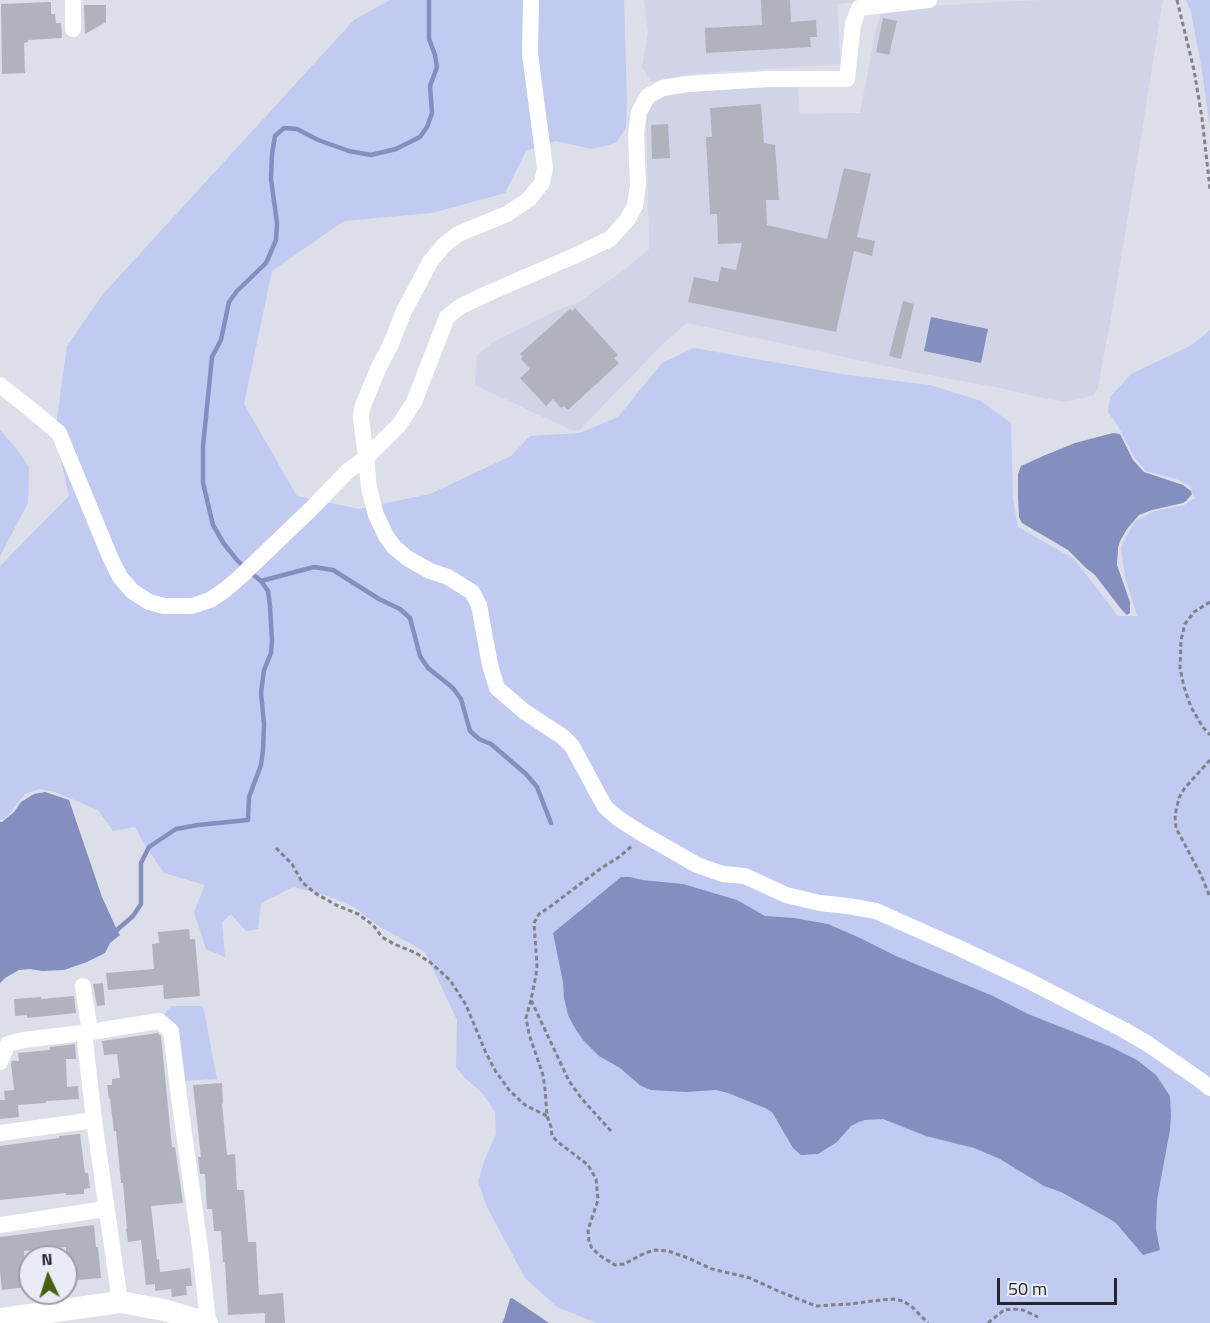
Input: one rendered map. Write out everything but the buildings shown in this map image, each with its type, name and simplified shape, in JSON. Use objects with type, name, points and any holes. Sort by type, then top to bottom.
[{"type":"street","points":[[73,0],[73,29]]},
{"type":"street","points":[[531,0],[530,54],[545,168],[542,183],[529,200],[507,214],[459,234],[443,246],[430,262],[403,312],[362,408],[361,418],[369,488],[376,515],[386,536],[394,547],[407,558],[430,571],[448,577],[472,592],[479,605],[489,665],[497,688],[525,712],[563,737],[572,746],[605,807],[619,819],[698,865],[723,873],[745,876],[786,895],[820,903],[876,911],[907,924],[1094,1014],[1148,1044],[1210,1088]]},
{"type":"street","points":[[0,385],[59,433],[110,557],[120,578],[132,591],[149,602],[164,606],[192,606],[210,600],[240,577],[348,471],[366,458],[399,425],[414,402],[447,317],[461,306],[610,238],[627,220],[635,206],[638,185],[636,134],[639,112],[648,96],[663,88],[688,84],[769,79],[847,79],[853,24],[859,8],[929,0]]},
{"type":"street","points":[[83,986],[94,1120],[120,1302]]},
{"type":"street","points":[[0,1062],[8,1044],[23,1040],[159,1021],[171,1031],[208,1323],[164,1310],[120,1302],[0,1319]]},
{"type":"street","points":[[0,1133],[94,1120]]},
{"type":"street","points":[[0,1225],[105,1209]]},
{"type":"path","points":[[1177,0],[1194,70],[1210,189]]},
{"type":"path","points":[[1210,602],[1194,612],[1185,624],[1181,640],[1180,668],[1191,707],[1210,735]]},
{"type":"path","points":[[1210,760],[1184,789],[1174,815],[1176,828],[1210,897]]},
{"type":"path","points":[[641,833],[634,844],[619,857],[539,914],[534,923],[537,965],[526,1018],[543,1075],[547,1116],[552,1136],[588,1165],[596,1179],[598,1200],[588,1230],[592,1248],[615,1265],[624,1264],[655,1250],[668,1251],[712,1269],[750,1278],[778,1292],[816,1306],[893,1299],[903,1301],[928,1323]]},
{"type":"path","points":[[276,848],[292,864],[302,882],[315,893],[358,914],[373,925],[382,937],[416,953],[450,980],[466,1005],[496,1072],[510,1091],[525,1105],[547,1116]]},
{"type":"path","points":[[531,1000],[569,1081],[611,1131]]},
{"type":"path","points":[[988,1323],[1004,1310],[1012,1309],[1023,1310],[1038,1317]]},
{"type":"shaded area","points":[[390,0],[624,0],[626,128],[616,143],[592,149],[556,141],[526,151],[505,193],[432,213],[344,221],[272,271],[244,404],[297,496],[359,509],[430,494],[511,456],[530,436],[580,433],[618,417],[662,363],[694,348],[841,374],[930,385],[981,401],[1011,423],[1013,499],[1018,527],[1074,559],[1118,616],[1137,616],[1125,577],[1121,547],[1135,521],[1155,511],[1184,505],[1195,498],[1190,486],[1176,479],[1146,471],[1134,457],[1108,412],[1110,397],[1131,374],[1192,345],[1210,330],[1210,1323],[597,1323],[557,1307],[525,1278],[487,1207],[478,1181],[496,1134],[495,1112],[482,1093],[456,1067],[457,1020],[425,952],[377,925],[354,907],[328,896],[293,887],[261,903],[258,929],[246,931],[231,914],[222,922],[225,957],[206,949],[194,912],[205,885],[164,873],[135,827],[113,831],[98,810],[55,792],[40,789],[25,794],[5,819],[0,820],[0,566],[69,496],[55,433],[67,346],[103,294],[354,20]]},
{"type":"shaded area","points":[[644,0],[877,0],[837,5],[841,64],[689,74],[651,82],[642,67],[648,32]]},
{"type":"shaded area","points":[[1040,0],[1163,0],[1118,278],[1098,388],[1094,395],[1067,402],[1048,399],[687,323],[665,342],[579,430],[571,430],[475,385],[477,355],[493,342],[579,302],[627,268],[649,249],[646,112],[651,101],[669,93],[798,85],[800,114],[860,113],[876,29],[884,9]]},
{"type":"shaded area","points":[[1186,0],[1210,0],[1210,126],[1191,12]]},
{"type":"shaded area","points":[[931,317],[988,329],[981,363],[924,351]]},
{"type":"shaded area","points":[[0,430],[29,467],[28,503],[0,556]]},
{"type":"shaded area","points":[[1113,433],[1120,434],[1133,460],[1144,472],[1183,485],[1192,494],[1183,503],[1139,515],[1120,541],[1117,565],[1130,602],[1130,613],[1127,615],[1095,575],[1068,550],[1022,523],[1019,517],[1018,474],[1021,466],[1075,443]]},
{"type":"shaded area","points":[[45,792],[69,800],[102,897],[120,935],[110,943],[105,953],[87,962],[64,970],[19,970],[0,983],[0,822],[14,812],[21,802],[34,794]]},
{"type":"shaded area","points":[[621,877],[683,884],[737,900],[765,916],[828,924],[896,956],[1137,1060],[1156,1075],[1170,1096],[1170,1130],[1157,1200],[1156,1229],[1160,1250],[1143,1255],[1116,1223],[1061,1192],[1044,1186],[1000,1159],[974,1148],[926,1136],[883,1119],[859,1122],[851,1126],[837,1142],[818,1154],[801,1155],[793,1148],[772,1112],[765,1108],[716,1090],[686,1092],[651,1090],[641,1086],[620,1068],[599,1056],[576,1030],[568,1015],[553,933]]},
{"type":"shaded area","points":[[171,1006],[203,1006],[217,1079],[180,1081],[161,1019]]},
{"type":"shaded area","points":[[512,1298],[549,1323],[502,1323]]},
{"type":"waterway","points":[[244,567],[224,544],[213,525],[203,483],[203,446],[212,357],[221,340],[229,302],[266,263],[276,240],[277,223],[271,179],[275,136],[284,128],[297,129],[318,140],[349,151],[371,155],[396,149],[420,137],[432,113],[430,86],[437,67],[429,39],[429,0]]},
{"type":"waterway","points":[[261,581],[314,567],[333,570],[379,599],[400,609],[410,618],[420,656],[428,668],[453,688],[461,699],[470,731],[479,739],[491,744],[526,774],[537,787],[551,823]]},
{"type":"waterway","points":[[111,930],[117,930],[133,916],[141,904],[141,863],[149,847],[176,829],[248,820],[249,797],[261,765],[264,724],[261,693],[264,670],[271,653],[272,641],[268,591],[250,572]]}]
